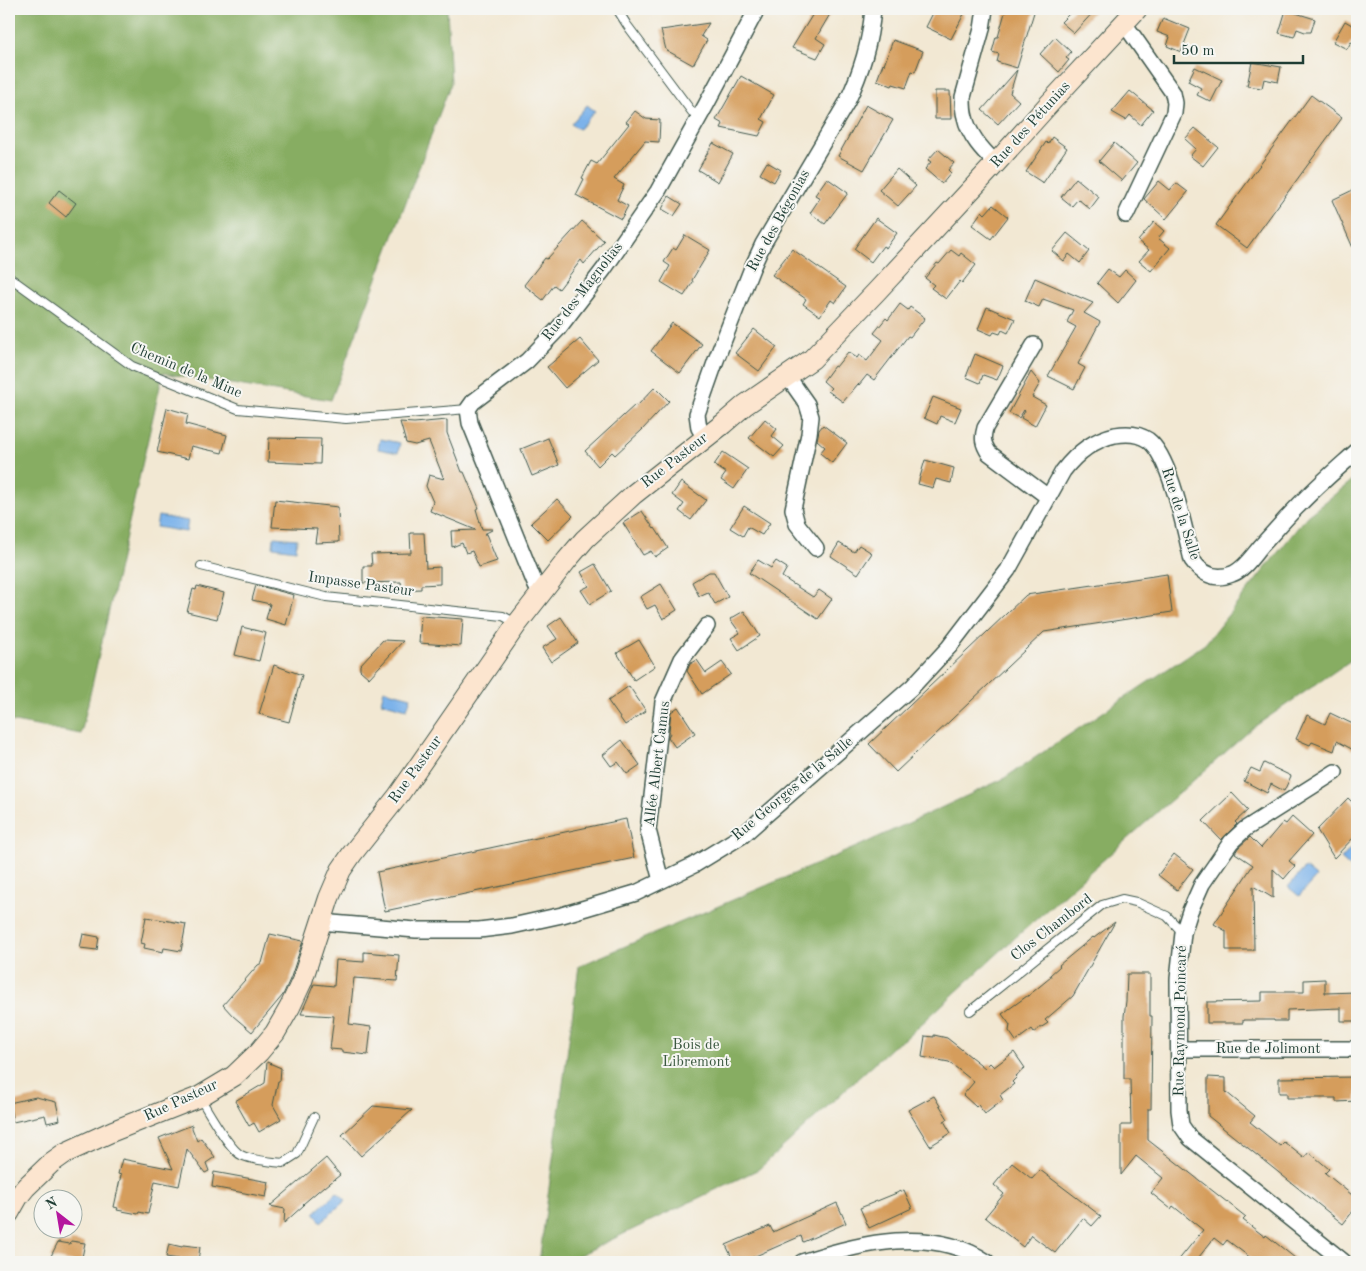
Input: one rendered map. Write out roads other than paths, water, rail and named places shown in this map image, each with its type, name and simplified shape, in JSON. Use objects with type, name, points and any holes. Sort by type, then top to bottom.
[{"type":"street","name":"Rue des Magnolias","points":[[468,409],[473,402],[527,361],[558,329],[604,268],[658,191],[757,9]]},
{"type":"street","name":"Rue des Bégonias","points":[[705,437],[698,428],[698,414],[716,360],[752,268],[764,244],[847,102],[858,79],[871,30],[873,9]]},
{"type":"street","points":[[985,9],[982,29],[963,97],[964,117],[978,144],[996,163]]},
{"type":"street","points":[[1126,215],[1174,113],[1175,103],[1173,93],[1130,16]]},
{"type":"street","name":"Rue des Pétunias","points":[[850,320],[1130,16]]},
{"type":"street","name":"Rue Pasteur","points":[[9,1213],[26,1187],[65,1153],[113,1131],[199,1097],[234,1076],[246,1065],[275,1032],[290,1007],[302,981],[320,922],[341,870],[398,796],[518,624],[567,560],[585,539],[634,494],[745,405],[812,359],[850,320]]},
{"type":"street","points":[[1034,345],[982,436],[989,453],[1048,497]]},
{"type":"street","points":[[788,377],[807,404],[811,417],[793,509],[797,524],[816,548]]},
{"type":"street","points":[[468,409],[470,423],[532,577],[536,586],[542,591]]},
{"type":"street","name":"Rue de la Salle","points":[[1063,471],[1073,457],[1096,442],[1109,437],[1130,434],[1147,439],[1160,455],[1169,476],[1177,498],[1192,560],[1198,568],[1209,576],[1223,577],[1238,572],[1319,485],[1357,451]]},
{"type":"street","name":"Rue Georges de la Salle","points":[[320,922],[416,930],[479,930],[512,926],[562,915],[636,893],[694,866],[743,835],[912,687],[949,647],[1008,570],[1063,471]]},
{"type":"street","name":"Allée Albert Camus","points":[[661,881],[648,830],[663,702],[682,660],[707,626]]},
{"type":"street","name":"Rue Raymond Poincaré","points":[[1335,772],[1245,830],[1231,842],[1202,884],[1183,933],[1178,979],[1179,1110],[1181,1125],[1190,1138],[1344,1262]]},
{"type":"street","name":"Rue de Jolimont","points":[[1178,1049],[1357,1048]]},
{"type":"street","points":[[802,1262],[864,1244],[917,1241],[948,1244],[967,1250],[987,1262]]},
{"type":"lane","points":[[617,9],[692,112],[700,116]]},
{"type":"lane","name":"Chemin de la Mine","points":[[9,277],[132,366],[238,409],[346,419],[468,409]]},
{"type":"lane","name":"Impasse Pasteur","points":[[201,566],[326,597],[503,616],[518,624]]},
{"type":"lane","name":"Clos Chambord","points":[[970,1011],[1102,905],[1122,899],[1136,902],[1166,916],[1183,933]]},
{"type":"lane","points":[[199,1097],[233,1148],[240,1155],[249,1158],[283,1163],[297,1154],[314,1117]]},
{"type":"water","points":[[587,105],[595,111],[579,129],[571,124]]},
{"type":"water","points":[[380,439],[400,443],[398,453],[378,449]]},
{"type":"water","points":[[158,516],[188,521],[186,532],[156,527]]},
{"type":"water","points":[[274,537],[297,539],[296,550],[273,547]]},
{"type":"water","points":[[384,690],[411,697],[407,709],[381,702]]},
{"type":"water","points":[[1357,842],[1357,862],[1351,868],[1341,859]]},
{"type":"water","points":[[1305,868],[1316,877],[1299,896],[1288,887]]},
{"type":"water","points":[[337,1192],[346,1200],[321,1222],[314,1213]]},
{"type":"park label","name":"Bois de Libremont","points":[[696,1054]]}]
